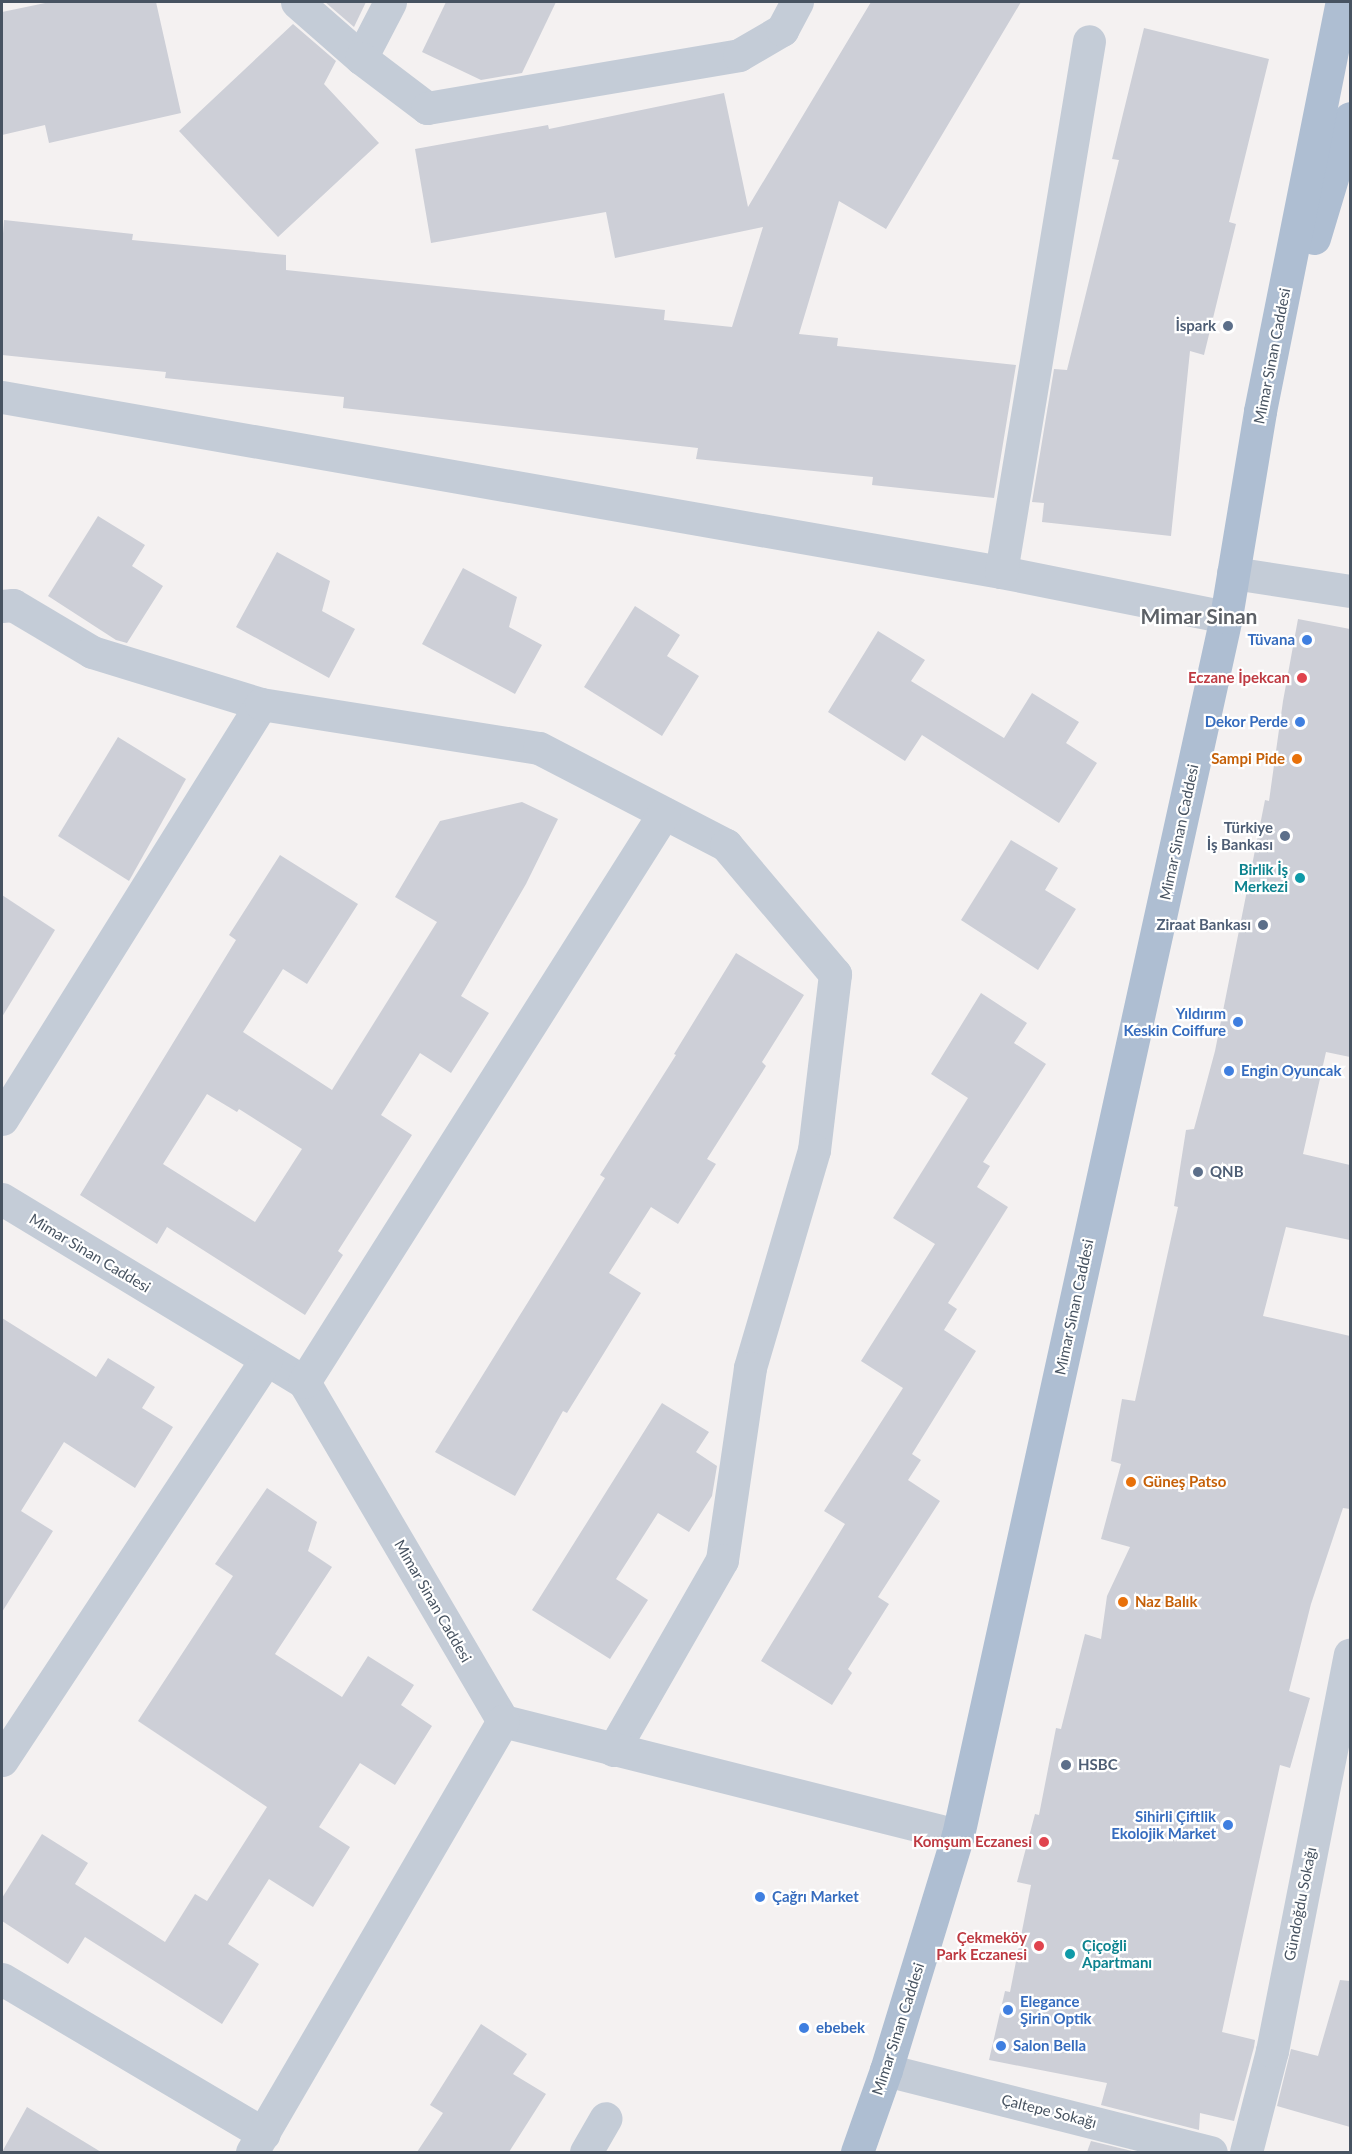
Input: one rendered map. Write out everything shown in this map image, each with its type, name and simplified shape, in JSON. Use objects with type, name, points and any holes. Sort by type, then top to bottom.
[{"type":"main road","name":"Mimar Sinan Caddesi","points":[[857,2152],[886,2070],[958,1835],[1226,617],[1260,411],[1342,2]]},
{"type":"main road","points":[[1260,411],[1350,118]]},
{"type":"street","points":[[297,2],[362,58],[427,108],[740,55],[782,30],[797,2]]},
{"type":"street","points":[[362,58],[390,2]]},
{"type":"street","points":[[1001,572],[1089,41]]},
{"type":"street","points":[[2,397],[1001,572],[1226,617]]},
{"type":"street","points":[[1233,573],[1350,591]]},
{"type":"street","points":[[2,606],[13,605],[92,652],[261,704],[539,748],[726,845],[835,974],[814,1150],[750,1368],[722,1560],[613,1750]]},
{"type":"street","points":[[2,1119],[261,704]]},
{"type":"street","points":[[304,1382],[664,813]]},
{"type":"street","name":"Mimar Sinan Caddesi","points":[[2,1199],[304,1382],[503,1721]]},
{"type":"street","points":[[2,1760],[266,1359]]},
{"type":"street","name":"Gündoğdu Sokağı","points":[[1246,2152],[1272,2051],[1350,1655]]},
{"type":"street","points":[[2,1979],[258,2143],[503,1721],[958,1835]]},
{"type":"street","name":"Çaltepe Sokağı","points":[[886,2070],[1211,2152]]},
{"type":"street","points":[[586,2152],[606,2118]]},
{"type":"building","points":[[50,2],[156,2],[181,113],[49,143],[45,125],[2,135],[2,12]]},
{"type":"building","points":[[325,2],[366,2],[354,27]]},
{"type":"building","points":[[446,2],[556,2],[522,73],[481,80],[422,52]]},
{"type":"building","points":[[871,2],[1021,2],[886,229],[839,201],[799,334],[838,338],[837,346],[1016,365],[994,498],[872,485],[873,477],[696,459],[698,448],[343,408],[344,397],[165,378],[166,372],[2,355],[4,220],[133,234],[132,240],[286,255],[286,270],[665,310],[664,320],[732,327],[763,227],[615,258],[606,212],[431,243],[415,149],[548,125],[549,129],[724,93],[748,207]]},
{"type":"building","points":[[293,24],[336,61],[324,84],[379,143],[278,237],[179,131]]},
{"type":"building","points":[[1144,28],[1269,59],[1229,222],[1236,224],[1204,355],[1190,351],[1171,536],[1042,522],[1044,503],[1032,502],[1054,369],[1067,370],[1119,160],[1112,159]]},
{"type":"building","points":[[98,516],[145,545],[132,566],[163,586],[127,643],[116,640],[48,596]]},
{"type":"building","points":[[277,552],[330,581],[322,611],[355,629],[329,678],[236,627]]},
{"type":"building","points":[[463,568],[517,597],[509,627],[542,645],[515,694],[422,644]]},
{"type":"building","points":[[635,606],[680,635],[667,656],[699,676],[662,736],[584,687]]},
{"type":"building","points":[[1298,619],[1350,629],[1350,1057],[1326,1052],[1303,1154],[1350,1165],[1350,1240],[1286,1227],[1263,1316],[1350,1336],[1350,1509],[1343,1508],[1311,1604],[1289,1691],[1310,1698],[1290,1768],[1280,1765],[1222,2032],[1255,2040],[1254,2047],[1234,2121],[1200,2113],[1199,2130],[1101,2105],[1107,2083],[989,2060],[1005,1991],[1010,1992],[1031,1885],[1017,1882],[1035,1814],[1039,1815],[1056,1728],[1061,1729],[1085,1634],[1101,1639],[1107,1596],[1130,1547],[1101,1539],[1121,1464],[1111,1461],[1122,1399],[1135,1401],[1178,1207],[1174,1206],[1186,1130],[1194,1129],[1215,1051],[1265,800],[1269,801],[1283,701]]},
{"type":"building","points":[[878,631],[925,660],[911,681],[1004,738],[1032,693],[1079,722],[1066,743],[1097,763],[1059,823],[922,735],[905,761],[828,712]]},
{"type":"building","points":[[118,737],[186,779],[129,881],[58,836]]},
{"type":"building","points":[[522,802],[558,819],[526,884],[461,996],[489,1013],[451,1073],[420,1053],[381,1115],[412,1135],[338,1251],[343,1255],[305,1315],[167,1227],[157,1244],[80,1195],[236,940],[229,935],[280,855],[358,904],[307,984],[283,969],[243,1032],[332,1090],[437,922],[395,897],[440,821]],"holes":[[[207,1094],[237,1112],[239,1109],[302,1149],[255,1222],[163,1164]]]},
{"type":"building","points":[[1011,840],[1058,868],[1045,890],[1076,909],[1038,970],[961,920]]},
{"type":"building","points":[[2,895],[55,930],[2,1017]]},
{"type":"building","points":[[736,953],[804,995],[762,1062],[766,1066],[707,1159],[716,1164],[678,1224],[651,1207],[609,1273],[641,1293],[567,1413],[563,1411],[515,1496],[435,1452],[605,1178],[600,1175],[676,1055],[674,1054]]},
{"type":"building","points":[[981,993],[1027,1023],[1014,1043],[1046,1064],[983,1162],[990,1166],[977,1187],[1008,1207],[948,1303],[957,1309],[944,1330],[976,1351],[912,1454],[921,1460],[908,1480],[940,1501],[878,1597],[889,1604],[848,1669],[852,1673],[832,1705],[761,1661],[845,1524],[824,1511],[903,1388],[861,1361],[935,1244],[893,1218],[968,1098],[931,1074]]},
{"type":"building","points":[[2,1318],[96,1377],[108,1358],[155,1387],[142,1408],[173,1427],[135,1488],[64,1442],[21,1511],[53,1531],[2,1612]]},
{"type":"building","points":[[662,1403],[709,1432],[696,1452],[717,1466],[712,1496],[689,1532],[658,1513],[616,1579],[648,1600],[610,1659],[532,1610]]},
{"type":"building","points":[[267,1488],[317,1522],[308,1551],[332,1567],[275,1654],[342,1697],[368,1656],[414,1685],[401,1705],[432,1726],[395,1785],[360,1763],[319,1827],[350,1847],[313,1907],[269,1879],[228,1944],[259,1964],[222,2024],[85,1937],[68,1964],[2,1921],[2,1898],[42,1834],[88,1863],[75,1884],[165,1942],[195,1894],[207,1901],[267,1807],[138,1721],[233,1576],[215,1564]]},
{"type":"building","points":[[1340,1980],[1350,1981],[1350,2127],[1277,2106],[1291,2049],[1318,2056]]},
{"type":"building","points":[[481,2024],[527,2054],[513,2074],[546,2094],[509,2152],[417,2152],[443,2113],[430,2105]]},
{"type":"building","points":[[27,2107],[101,2152],[2,2152]]},
{"type":"building","points":[[1091,2141],[1136,2152],[1087,2152]]},
{"type":"place","name":"İspark","points":[[1228,326]]},
{"type":"place","name":"Tüvana","points":[[1307,640]]},
{"type":"place","name":"Eczane İpekcan","points":[[1302,678]]},
{"type":"place","name":"Dekor Perde","points":[[1300,722]]},
{"type":"place","name":"Sampi Pide","points":[[1297,759]]},
{"type":"place","name":"Türkiye İş Bankası","points":[[1285,836]]},
{"type":"place","name":"Birlik İş Merkezi","points":[[1300,878]]},
{"type":"place","name":"Ziraat Bankası","points":[[1263,925]]},
{"type":"place","name":"Yıldırım Keskin Coiffure","points":[[1238,1022]]},
{"type":"place","name":"Engin Oyuncak","points":[[1229,1071]]},
{"type":"place","name":"QNB","points":[[1198,1172]]},
{"type":"place","name":"Güneş Patso","points":[[1131,1482]]},
{"type":"place","name":"Naz Balık","points":[[1123,1602]]},
{"type":"place","name":"HSBC","points":[[1066,1765]]},
{"type":"place","name":"Sihirli Çiftlik Ekolojik Market","points":[[1228,1825]]},
{"type":"place","name":"Komşum Eczanesi","points":[[1044,1842]]},
{"type":"place","name":"Çağrı Market","points":[[760,1897]]},
{"type":"place","name":"Çekmeköy Park Eczanesi","points":[[1039,1946]]},
{"type":"place","name":"Çiçoğli Apartmanı","points":[[1070,1954]]},
{"type":"place","name":"Elegance Şirin Optik","points":[[1008,2010]]},
{"type":"place","name":"ebebek","points":[[804,2028]]},
{"type":"place","name":"Salon Bella","points":[[1001,2046]]},
{"type":"district","name":"Mimar Sinan","points":[[1199,616]]}]
